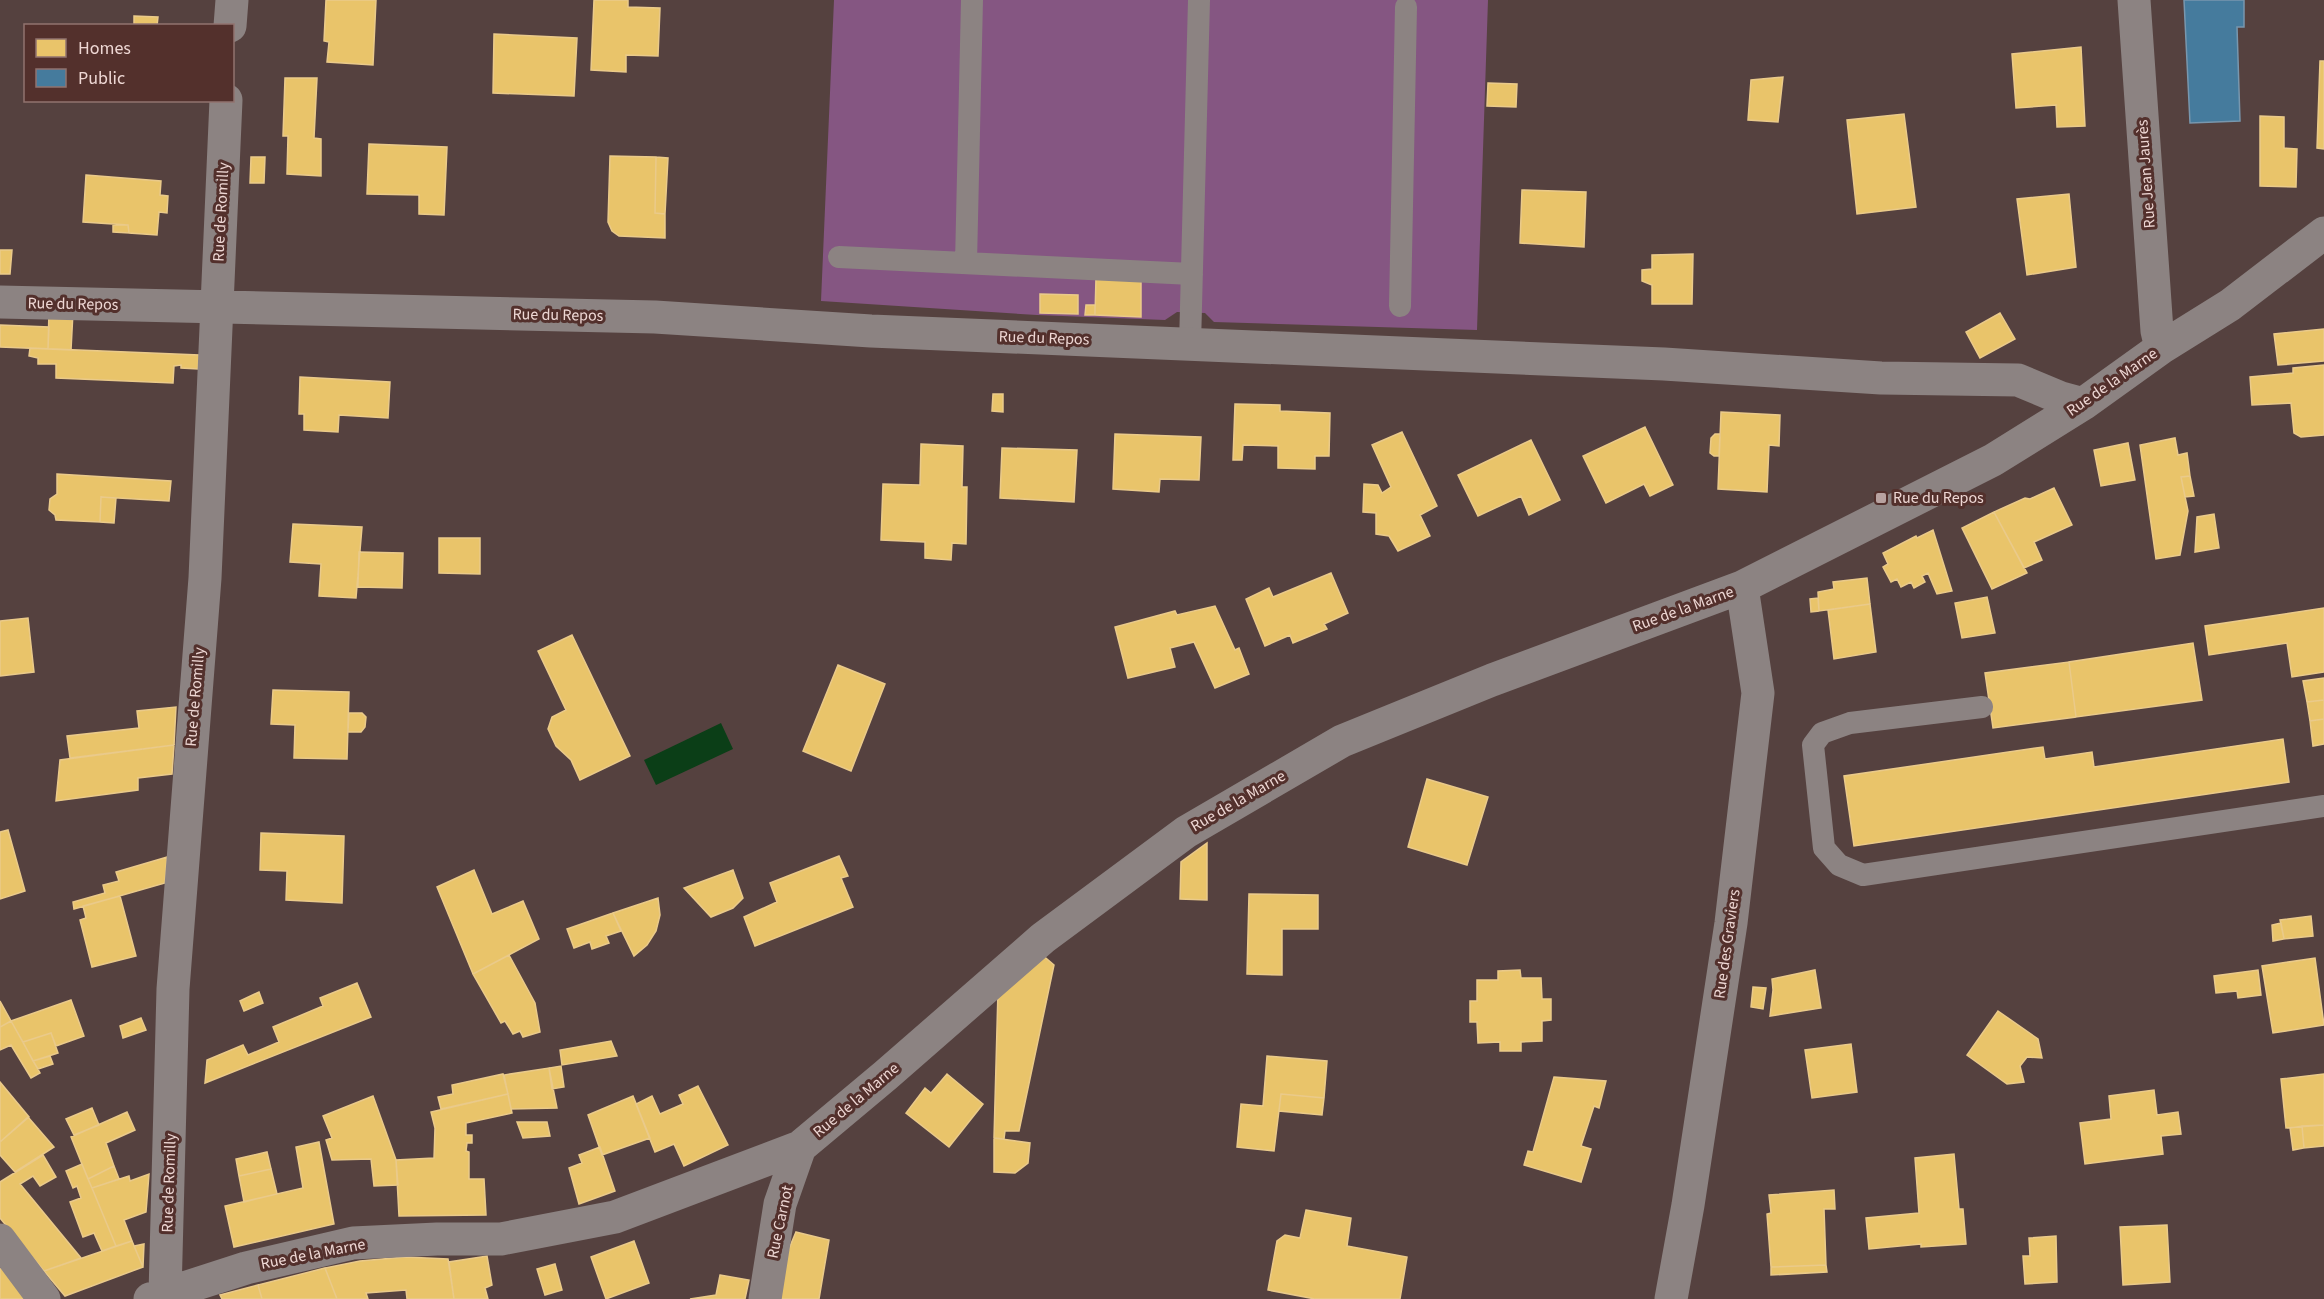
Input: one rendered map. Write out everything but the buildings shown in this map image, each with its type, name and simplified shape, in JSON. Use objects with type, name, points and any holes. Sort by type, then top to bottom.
[{"type":"street","points":[[230,24],[232,0]]},
{"type":"street","name":"Rue Jean Jaurès","points":[[2134,0],[2157,331],[2162,348]]},
{"type":"street","name":"Rue de Romilly","points":[[158,1297],[173,989],[205,578],[226,102]]},
{"type":"street","name":"Rue de la Marne","points":[[158,1297],[246,1268],[352,1243],[501,1239],[615,1217],[800,1147],[1043,938],[1186,832],[1342,741],[1492,680],[1742,587],[1993,460],[2083,404],[2162,348],[2230,304],[2324,233]]},
{"type":"street","name":"Rue du Repos","points":[[0,302],[655,317],[871,331],[1665,364],[1881,378],[2018,380],[2083,404]]},
{"type":"street","name":"Rue des Graviers","points":[[1671,1299],[1688,1205],[1729,934],[1758,693],[1742,587]]},
{"type":"street","name":"Rue Carnot","points":[[765,1299],[780,1204],[800,1147]]},
{"type":"street","points":[[0,1240],[44,1299]]},
{"type":"lane","points":[[966,263],[972,0]]},
{"type":"lane","points":[[1191,345],[1199,0]]},
{"type":"lane","points":[[1400,306],[1408,2]]},
{"type":"lane","points":[[839,257],[1192,274]]},
{"type":"lane","points":[[1982,707],[1850,723],[1822,733],[1813,745],[1824,848],[1839,865],[1863,875],[2324,806]]},
{"type":"shaded area","points":[[834,0],[1488,0],[1477,330],[1214,322],[1205,313],[1177,312],[1165,320],[1037,315],[821,301]]},
{"type":"shaded area","points":[[721,723],[733,749],[656,785],[644,760]]},
{"type":"place","name":"Rue du Repos","points":[[1881,498]]}]
